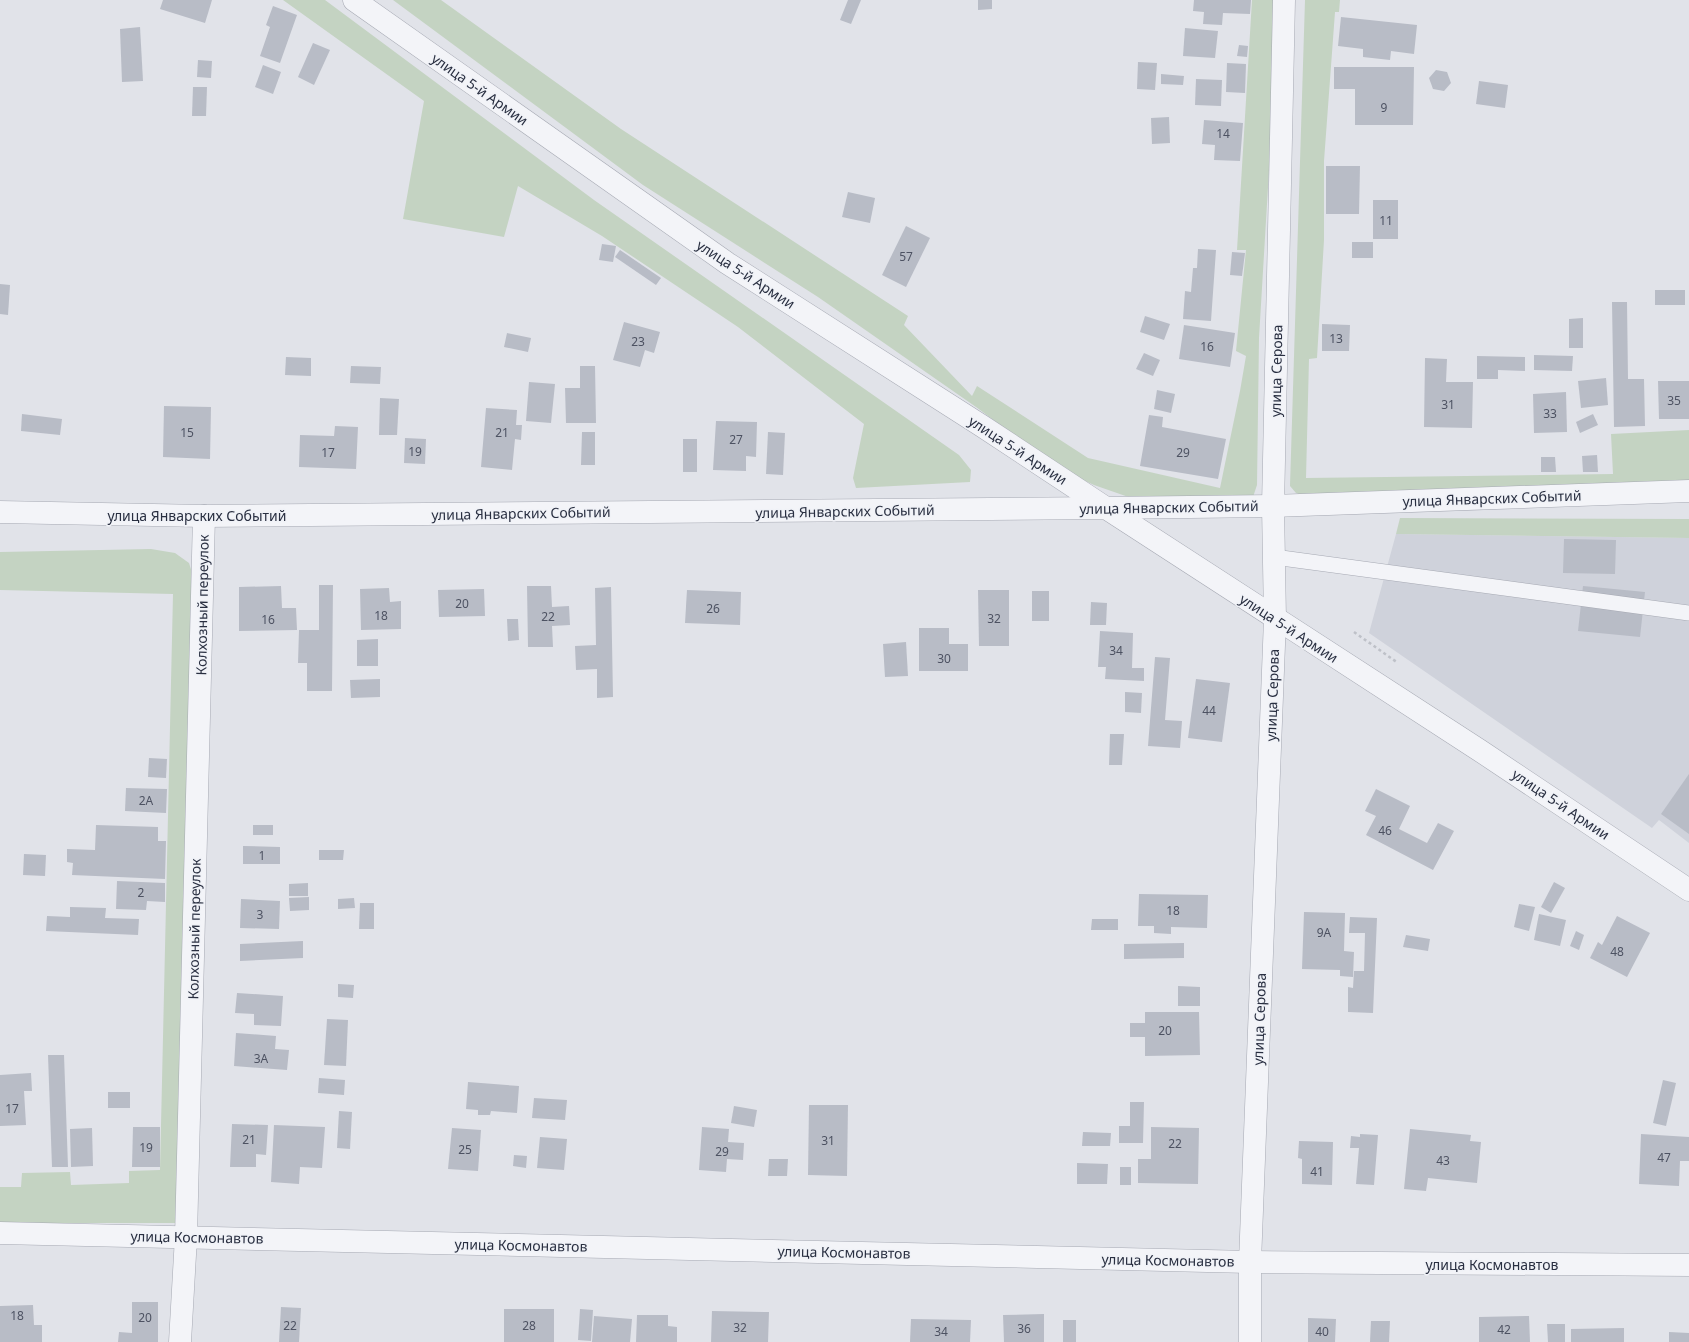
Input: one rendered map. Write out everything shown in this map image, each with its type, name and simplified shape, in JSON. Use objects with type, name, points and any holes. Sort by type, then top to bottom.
[{"type":"street","name":"улица 5-й Армии","points":[[354,0],[727,263],[982,426],[1275,619],[1479,750],[1689,890]]},
{"type":"street","name":"улица Серова","points":[[1250,1342],[1250,1262],[1275,619],[1273,506],[1284,0]]},
{"type":"street","name":"улица Январских Событий","points":[[0,512],[204,516],[1273,506],[1689,491]]},
{"type":"street","name":"Колхозный переулок","points":[[180,1342],[186,1237],[204,516]]},
{"type":"street","name":"улица Космонавтов","points":[[0,1233],[1250,1262],[1689,1265]]},
{"type":"lane","points":[[1274,557],[1689,613]]},
{"type":"shaded area","points":[[1396,534],[1689,538],[1689,843],[1659,820],[1652,828],[1369,633]]},
{"type":"green space","points":[[283,0],[325,0],[594,200],[959,455],[971,470],[970,482],[856,488],[853,478],[864,424],[738,327],[602,236],[518,186],[504,237],[403,219],[424,101]]},
{"type":"green space","points":[[393,0],[441,0],[621,129],[908,316],[904,325],[972,396],[977,386],[1088,458],[1220,488],[1246,356],[1236,351],[1246,250],[1237,250],[1252,0],[1276,0],[1271,137],[1259,338],[1257,485],[1252,500],[1140,501],[1094,485],[1059,469],[976,407],[818,297],[643,185]]},
{"type":"green space","points":[[1305,0],[1340,0],[1339,12],[1335,12],[1324,161],[1324,240],[1317,358],[1309,359],[1306,478],[1613,474],[1611,434],[1689,430],[1689,482],[1307,497],[1296,493],[1290,486]]},
{"type":"green space","points":[[1400,518],[1689,519],[1689,538],[1396,534]]},
{"type":"green space","points":[[151,549],[175,553],[189,563],[195,582],[180,1223],[0,1223],[0,1187],[21,1187],[22,1173],[70,1172],[71,1185],[129,1183],[129,1171],[160,1170],[173,594],[0,590],[0,552]]},
{"type":"building","points":[[163,0],[212,0],[205,23],[160,9]]},
{"type":"building","points":[[848,0],[861,0],[851,24],[840,20]]},
{"type":"building","points":[[978,0],[992,0],[992,9],[978,10]]},
{"type":"building","points":[[1194,0],[1251,0],[1250,14],[1223,13],[1222,25],[1203,24],[1204,12],[1193,11]]},
{"type":"building","points":[[273,6],[297,15],[280,63],[260,56],[270,27],[266,25]]},
{"type":"building","points":[[1341,17],[1417,25],[1414,54],[1391,51],[1390,60],[1363,57],[1363,49],[1338,46]]},
{"type":"building","points":[[140,27],[143,81],[122,82],[120,29]]},
{"type":"building","points":[[1185,28],[1218,31],[1215,58],[1183,56]]},
{"type":"building","points":[[313,43],[330,50],[314,85],[298,77]]},
{"type":"building","points":[[1239,45],[1248,46],[1247,57],[1237,56]]},
{"type":"building","points":[[198,60],[212,61],[211,78],[197,77]]},
{"type":"building","points":[[1138,62],[1157,63],[1155,90],[1137,89]]},
{"type":"building","points":[[1227,63],[1246,64],[1245,93],[1226,92]]},
{"type":"building","points":[[263,65],[281,72],[273,94],[255,87]]},
{"type":"building","points":[[1334,67],[1414,67],[1413,125],[1355,125],[1355,89],[1334,89]]},
{"type":"building","points":[[1436,70],[1447,72],[1451,83],[1444,91],[1433,89],[1429,78]]},
{"type":"building","points":[[1161,74],[1184,76],[1183,85],[1161,84]]},
{"type":"building","points":[[1196,79],[1222,80],[1221,106],[1195,105]]},
{"type":"building","points":[[1479,81],[1508,85],[1505,108],[1476,104]]},
{"type":"building","points":[[193,87],[207,87],[206,116],[192,116]]},
{"type":"building","points":[[1169,117],[1170,143],[1152,144],[1151,118]]},
{"type":"building","points":[[1204,120],[1243,123],[1240,161],[1214,160],[1215,145],[1202,144]]},
{"type":"building","points":[[1326,166],[1360,166],[1359,214],[1326,214]]},
{"type":"building","points":[[848,192],[875,198],[870,223],[842,217]]},
{"type":"building","points":[[1373,200],[1398,200],[1398,239],[1373,239]]},
{"type":"building","points":[[906,226],[930,238],[906,287],[882,275]]},
{"type":"building","points":[[1352,242],[1373,242],[1373,258],[1352,258]]},
{"type":"building","points":[[602,244],[616,246],[613,262],[599,260]]},
{"type":"building","points":[[1198,249],[1216,250],[1211,321],[1183,319],[1185,291],[1191,292],[1193,268],[1197,268]]},
{"type":"building","points":[[620,250],[661,278],[656,285],[615,257]]},
{"type":"building","points":[[1232,252],[1245,253],[1242,276],[1230,275]]},
{"type":"building","points":[[0,284],[10,285],[8,315],[0,314]]},
{"type":"building","points":[[1655,290],[1685,290],[1685,305],[1655,305]]},
{"type":"building","points":[[1612,302],[1627,302],[1628,379],[1644,379],[1645,426],[1614,427]]},
{"type":"building","points":[[1145,316],[1170,324],[1164,340],[1140,332]]},
{"type":"building","points":[[1583,318],[1583,348],[1569,348],[1569,319]]},
{"type":"building","points":[[624,322],[660,332],[654,353],[645,350],[640,367],[613,360]]},
{"type":"building","points":[[1322,324],[1350,325],[1349,351],[1322,351]]},
{"type":"building","points":[[1184,325],[1235,333],[1230,367],[1179,359]]},
{"type":"building","points":[[507,333],[531,338],[528,352],[504,347]]},
{"type":"building","points":[[1144,353],[1160,360],[1153,376],[1136,369]]},
{"type":"building","points":[[1534,355],[1573,356],[1572,371],[1534,370]]},
{"type":"building","points":[[1477,356],[1525,357],[1525,371],[1498,370],[1498,379],[1477,379]]},
{"type":"building","points":[[286,357],[311,358],[311,376],[285,375]]},
{"type":"building","points":[[1425,358],[1447,359],[1446,382],[1473,382],[1472,428],[1424,427]]},
{"type":"building","points":[[351,366],[381,367],[380,384],[350,383]]},
{"type":"building","points":[[580,366],[595,366],[596,423],[566,423],[565,388],[580,388]]},
{"type":"building","points":[[1606,378],[1608,405],[1581,408],[1578,381]]},
{"type":"building","points":[[1658,381],[1689,381],[1689,419],[1659,419]]},
{"type":"building","points":[[529,382],[555,384],[551,423],[526,421]]},
{"type":"building","points":[[1157,390],[1175,394],[1171,413],[1154,409]]},
{"type":"building","points":[[1566,392],[1567,432],[1534,433],[1533,394]]},
{"type":"building","points":[[380,398],[399,399],[397,435],[379,435]]},
{"type":"building","points":[[164,406],[211,407],[210,459],[163,457]]},
{"type":"building","points":[[486,408],[517,410],[516,425],[522,425],[521,440],[515,439],[512,470],[481,467]]},
{"type":"building","points":[[22,414],[62,419],[60,435],[21,431]]},
{"type":"building","points":[[1593,414],[1598,425],[1580,433],[1576,422]]},
{"type":"building","points":[[1149,415],[1163,417],[1162,427],[1226,439],[1218,479],[1140,466]]},
{"type":"building","points":[[716,421],[757,422],[756,457],[746,456],[746,471],[713,470]]},
{"type":"building","points":[[335,426],[358,427],[356,469],[299,467],[300,435],[334,436]]},
{"type":"building","points":[[582,432],[595,432],[595,465],[581,465]]},
{"type":"building","points":[[768,432],[785,433],[783,475],[766,474]]},
{"type":"building","points":[[405,438],[426,439],[425,464],[404,463]]},
{"type":"building","points":[[683,439],[697,439],[697,472],[683,472]]},
{"type":"building","points":[[1597,455],[1598,472],[1583,472],[1582,456]]},
{"type":"building","points":[[1541,457],[1555,457],[1556,472],[1541,472]]},
{"type":"building","points":[[1564,539],[1616,540],[1615,574],[1563,573]]},
{"type":"building","points":[[319,585],[333,585],[332,691],[307,691],[307,663],[298,663],[299,630],[319,630]]},
{"type":"building","points":[[281,586],[282,608],[296,608],[297,630],[239,631],[239,587]]},
{"type":"building","points":[[527,586],[551,586],[552,607],[569,606],[570,625],[552,626],[553,647],[528,647]]},
{"type":"building","points":[[1583,586],[1645,592],[1640,637],[1578,631]]},
{"type":"building","points":[[611,587],[613,697],[597,698],[597,669],[576,670],[575,646],[596,645],[595,588]]},
{"type":"building","points":[[389,588],[390,602],[401,601],[401,629],[361,630],[360,589]]},
{"type":"building","points":[[484,589],[485,616],[439,617],[438,590]]},
{"type":"building","points":[[687,590],[741,592],[740,625],[685,623]]},
{"type":"building","points":[[978,590],[1009,590],[1009,646],[979,646]]},
{"type":"building","points":[[1032,591],[1049,591],[1049,621],[1032,621]]},
{"type":"building","points":[[1091,602],[1107,603],[1106,625],[1090,625]]},
{"type":"building","points":[[507,619],[518,619],[519,640],[508,641]]},
{"type":"building","points":[[919,628],[949,628],[949,644],[968,644],[968,671],[919,671]]},
{"type":"building","points":[[1100,631],[1133,633],[1132,668],[1144,668],[1144,681],[1105,679],[1106,667],[1098,667]]},
{"type":"building","points":[[378,639],[378,666],[357,666],[357,640]]},
{"type":"building","points":[[906,642],[908,676],[885,677],[883,644]]},
{"type":"building","points":[[1155,657],[1170,658],[1165,720],[1182,721],[1180,748],[1148,746]]},
{"type":"building","points":[[380,679],[380,697],[351,698],[350,680]]},
{"type":"building","points":[[1196,679],[1230,683],[1222,742],[1188,738]]},
{"type":"building","points":[[1125,692],[1142,693],[1141,713],[1125,712]]},
{"type":"building","points":[[1110,734],[1124,734],[1122,765],[1109,765]]},
{"type":"building","points":[[149,758],[167,759],[166,778],[148,777]]},
{"type":"building","points":[[1689,774],[1689,834],[1661,814]]},
{"type":"building","points":[[126,788],[167,789],[166,813],[125,811]]},
{"type":"building","points":[[1376,789],[1410,806],[1399,829],[1427,843],[1438,823],[1454,831],[1433,870],[1366,835],[1376,816],[1365,811]]},
{"type":"building","points":[[96,825],[158,827],[158,841],[166,841],[165,879],[72,875],[73,863],[67,862],[67,849],[95,850]]},
{"type":"building","points":[[253,825],[273,825],[273,835],[253,835]]},
{"type":"building","points":[[243,846],[280,847],[280,864],[243,864]]},
{"type":"building","points":[[319,850],[344,850],[343,860],[319,860]]},
{"type":"building","points":[[24,854],[46,855],[45,876],[23,875]]},
{"type":"building","points":[[117,881],[165,883],[165,902],[147,901],[146,910],[116,909]]},
{"type":"building","points":[[1554,882],[1565,888],[1551,913],[1541,907]]},
{"type":"building","points":[[308,883],[308,896],[289,896],[289,884]]},
{"type":"building","points":[[1139,894],[1208,895],[1207,928],[1171,927],[1171,934],[1154,933],[1154,926],[1138,926]]},
{"type":"building","points":[[309,897],[309,910],[290,911],[289,898]]},
{"type":"building","points":[[354,898],[355,908],[338,909],[338,899]]},
{"type":"building","points":[[241,899],[280,901],[279,929],[240,928]]},
{"type":"building","points":[[360,903],[374,903],[374,929],[359,929]]},
{"type":"building","points":[[1519,904],[1535,907],[1529,931],[1514,927]]},
{"type":"building","points":[[70,907],[106,908],[105,918],[139,919],[138,935],[46,931],[47,916],[70,917]]},
{"type":"building","points":[[1304,912],[1345,913],[1344,951],[1354,952],[1353,977],[1340,976],[1340,970],[1302,969]]},
{"type":"building","points":[[1539,914],[1566,920],[1560,946],[1534,940]]},
{"type":"building","points":[[1617,916],[1650,933],[1627,977],[1590,958],[1598,942],[1602,945]]},
{"type":"building","points":[[1350,917],[1377,918],[1373,1013],[1348,1012],[1348,987],[1353,988],[1354,971],[1364,971],[1365,933],[1349,933]]},
{"type":"building","points":[[1092,919],[1118,919],[1118,930],[1091,930]]},
{"type":"building","points":[[1576,931],[1584,935],[1579,950],[1570,946]]},
{"type":"building","points":[[1406,935],[1430,939],[1428,951],[1403,947]]},
{"type":"building","points":[[303,941],[303,958],[240,961],[240,944]]},
{"type":"building","points":[[1184,943],[1184,958],[1124,959],[1124,944]]},
{"type":"building","points":[[338,984],[354,985],[353,998],[338,997]]},
{"type":"building","points":[[1178,986],[1200,987],[1200,1006],[1178,1006]]},
{"type":"building","points":[[237,993],[283,996],[281,1026],[254,1025],[254,1014],[235,1013]]},
{"type":"building","points":[[1145,1012],[1199,1012],[1200,1055],[1145,1056],[1145,1037],[1130,1037],[1130,1023],[1145,1023]]},
{"type":"building","points":[[327,1019],[348,1020],[346,1066],[324,1065]]},
{"type":"building","points":[[236,1033],[276,1036],[275,1049],[289,1050],[287,1070],[234,1066]]},
{"type":"building","points":[[48,1055],[64,1055],[68,1167],[52,1167]]},
{"type":"building","points":[[31,1073],[32,1091],[24,1091],[26,1125],[0,1126],[0,1075]]},
{"type":"building","points":[[319,1078],[345,1080],[344,1095],[318,1093]]},
{"type":"building","points":[[1663,1080],[1676,1083],[1666,1126],[1653,1123]]},
{"type":"building","points":[[468,1082],[519,1086],[517,1113],[491,1111],[490,1115],[478,1115],[478,1110],[466,1109]]},
{"type":"building","points":[[108,1092],[130,1092],[130,1108],[108,1108]]},
{"type":"building","points":[[534,1098],[567,1100],[565,1120],[532,1118]]},
{"type":"building","points":[[1130,1102],[1144,1102],[1143,1143],[1119,1143],[1119,1126],[1130,1126]]},
{"type":"building","points":[[809,1105],[848,1105],[847,1176],[808,1175]]},
{"type":"building","points":[[734,1106],[757,1110],[754,1127],[731,1123]]},
{"type":"building","points":[[339,1111],[352,1112],[350,1149],[337,1148]]},
{"type":"building","points":[[232,1124],[268,1125],[266,1155],[256,1154],[256,1167],[230,1167]]},
{"type":"building","points":[[274,1125],[325,1127],[322,1168],[300,1167],[299,1184],[271,1182]]},
{"type":"building","points":[[133,1127],[160,1127],[160,1167],[132,1167]]},
{"type":"building","points":[[702,1127],[729,1129],[728,1142],[744,1143],[743,1160],[727,1159],[726,1172],[699,1170]]},
{"type":"building","points":[[1151,1127],[1199,1128],[1198,1184],[1138,1183],[1138,1159],[1151,1159]]},
{"type":"building","points":[[92,1128],[93,1166],[71,1167],[70,1129]]},
{"type":"building","points":[[452,1128],[481,1130],[478,1171],[448,1169]]},
{"type":"building","points":[[1410,1129],[1471,1135],[1470,1141],[1481,1142],[1477,1183],[1428,1178],[1426,1191],[1404,1189]]},
{"type":"building","points":[[1083,1132],[1111,1133],[1110,1146],[1082,1146]]},
{"type":"building","points":[[1360,1134],[1378,1135],[1374,1185],[1356,1184],[1359,1148],[1350,1148],[1351,1136],[1360,1137]]},
{"type":"building","points":[[1641,1134],[1689,1137],[1689,1161],[1680,1161],[1679,1186],[1639,1184]]},
{"type":"building","points":[[540,1137],[567,1139],[564,1170],[537,1168]]},
{"type":"building","points":[[1299,1141],[1333,1142],[1332,1185],[1302,1184],[1302,1159],[1298,1158]]},
{"type":"building","points":[[514,1155],[527,1156],[526,1168],[513,1166]]},
{"type":"building","points":[[769,1159],[788,1159],[787,1176],[768,1176]]},
{"type":"building","points":[[1077,1163],[1108,1164],[1107,1184],[1077,1184]]},
{"type":"building","points":[[1120,1167],[1131,1167],[1131,1185],[1120,1185]]},
{"type":"building","points":[[132,1302],[158,1302],[158,1342],[118,1342],[119,1332],[132,1333]]},
{"type":"building","points":[[33,1305],[34,1325],[42,1325],[42,1342],[0,1342],[0,1306]]},
{"type":"building","points":[[281,1307],[301,1308],[299,1342],[279,1342]]},
{"type":"building","points":[[504,1309],[554,1309],[554,1342],[504,1342]]},
{"type":"building","points":[[580,1309],[593,1310],[591,1341],[578,1340]]},
{"type":"building","points":[[712,1311],[769,1312],[768,1342],[711,1342]]},
{"type":"building","points":[[1044,1314],[1044,1342],[1004,1342],[1003,1315]]},
{"type":"building","points":[[637,1315],[668,1315],[668,1326],[677,1327],[677,1342],[636,1342]]},
{"type":"building","points":[[594,1316],[632,1319],[630,1342],[592,1342]]},
{"type":"building","points":[[1529,1316],[1530,1342],[1479,1342],[1479,1317]]},
{"type":"building","points":[[1308,1318],[1336,1319],[1335,1342],[1308,1342]]},
{"type":"building","points":[[911,1319],[971,1320],[970,1342],[910,1342]]},
{"type":"building","points":[[1063,1320],[1076,1320],[1076,1342],[1063,1342]]},
{"type":"building","points":[[1371,1321],[1390,1321],[1389,1342],[1370,1342]]},
{"type":"building","points":[[1547,1324],[1565,1324],[1565,1342],[1548,1342]]},
{"type":"building","points":[[1624,1328],[1624,1342],[1571,1342],[1571,1329]]},
{"type":"building","points":[[1669,1332],[1689,1333],[1689,1342],[1669,1342]]}]
